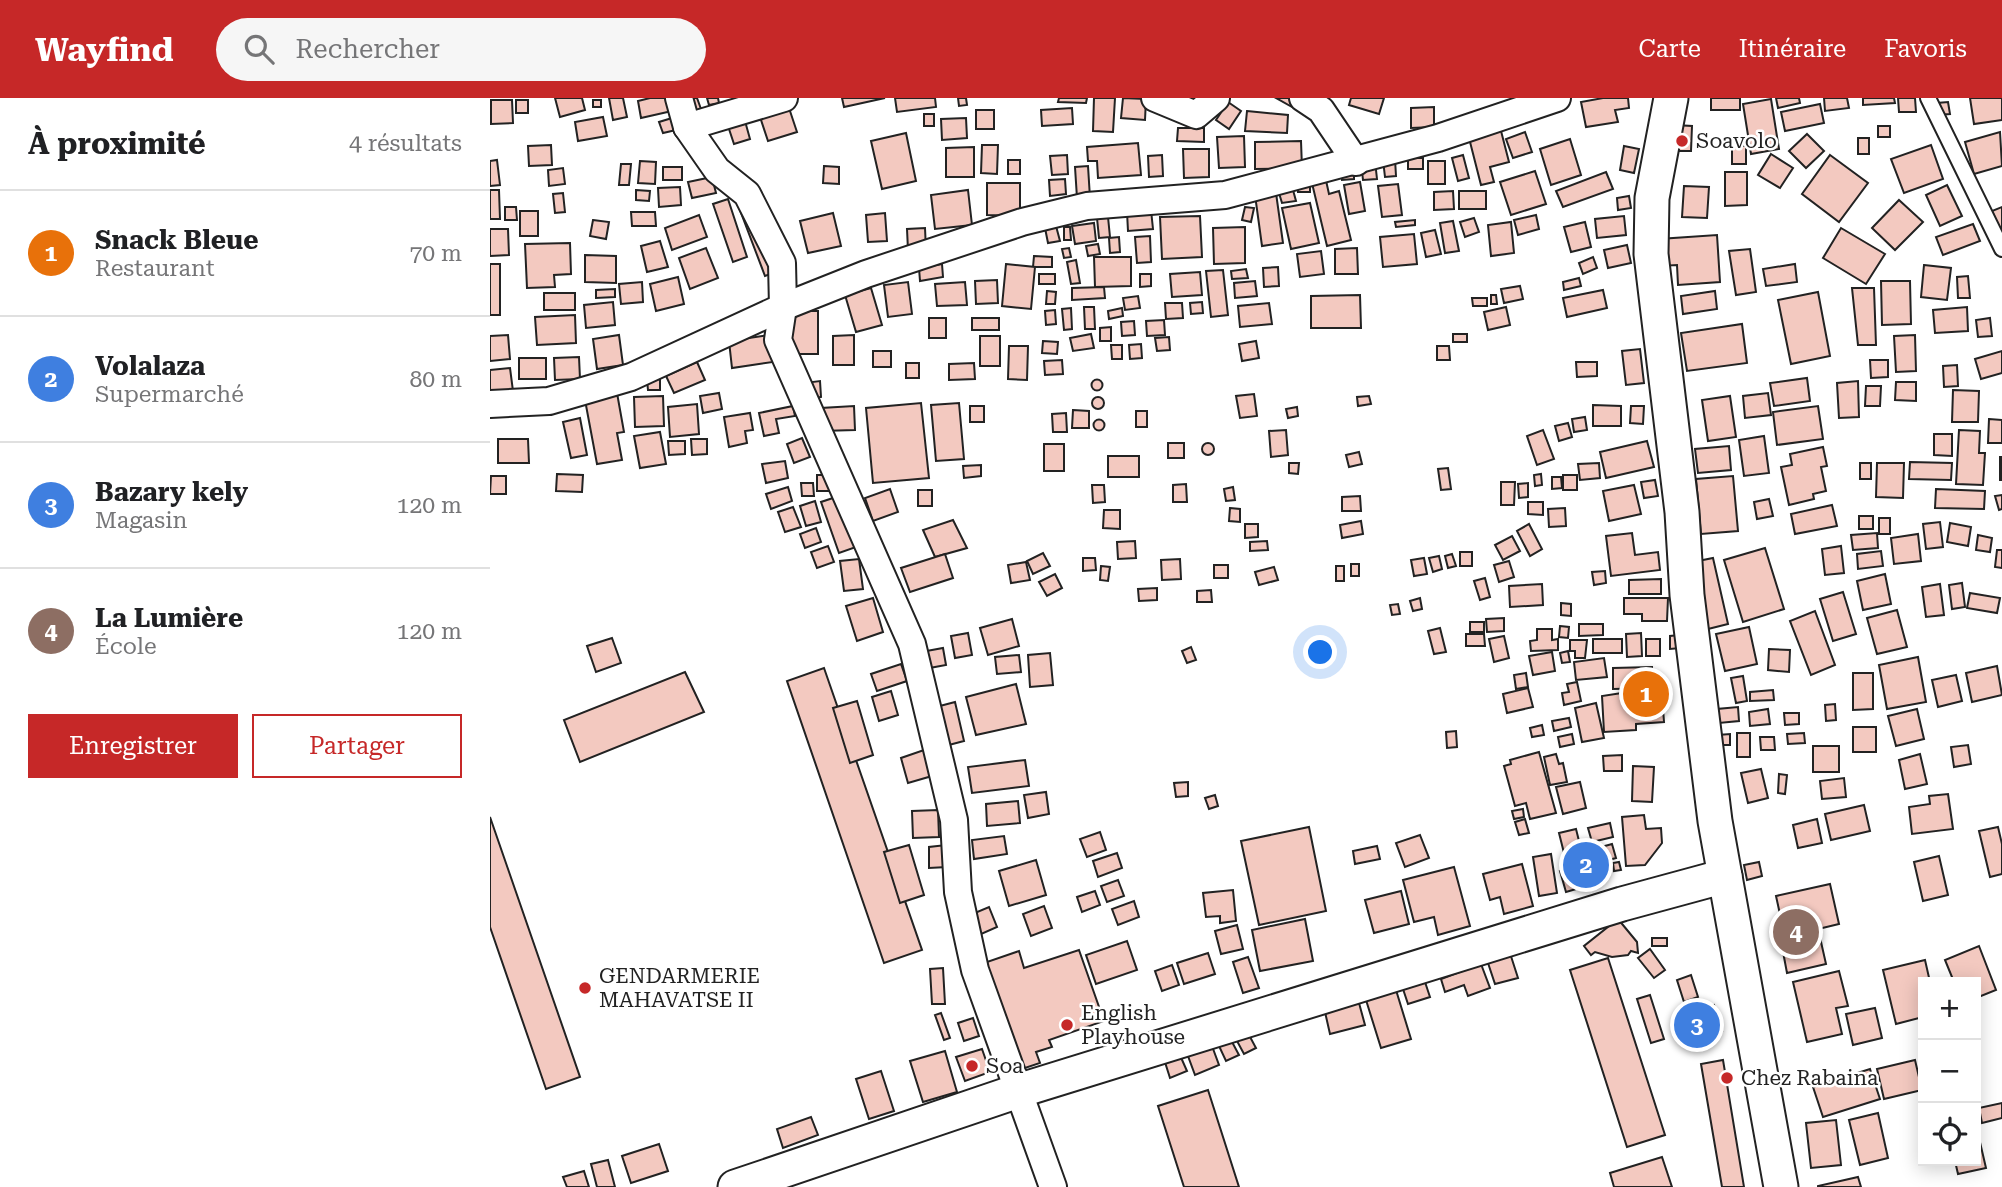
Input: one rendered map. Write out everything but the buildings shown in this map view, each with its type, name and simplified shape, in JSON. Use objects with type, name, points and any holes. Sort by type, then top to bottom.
[{"type":"street","points":[[679,98],[687,127],[716,170],[747,194],[782,263],[783,307],[778,340],[912,644],[954,820],[958,892],[975,970],[1053,1187]]},
{"type":"street","points":[[687,127],[784,98]]},
{"type":"street","points":[[1155,98],[1196,115],[1216,98]]},
{"type":"street","points":[[1303,98],[1321,110],[1356,162]]},
{"type":"street","points":[[490,404],[549,401],[631,377],[783,307],[866,274],[1022,222],[1087,206],[1225,195],[1356,162],[1557,98]]},
{"type":"street","points":[[1671,98],[1652,198],[1651,254],[1682,512],[1687,595],[1715,821],[1781,1187]]},
{"type":"street","points":[[735,1187],[1018,1091],[1622,904],[1725,876]]},
{"type":"lane","points":[[1928,98],[2002,249]]},
{"type":"place","name":"Soavolo","points":[[1682,141]]},
{"type":"place","name":"Snack Bleue","points":[[1646,694]]},
{"type":"place","name":"Volalaza","points":[[1586,865]]},
{"type":"place","name":"La Lumière","points":[[1796,932]]},
{"type":"place","name":"GENDARMERIE MAHAVATSE II","points":[[585,988]]},
{"type":"place","name":"English Playhouse","points":[[1067,1025]]},
{"type":"place","name":"Bazary kely","points":[[1697,1025]]},
{"type":"place","name":"Soa","points":[[972,1066]]},
{"type":"place","name":"Chez Rabaina","points":[[1727,1078]]}]
